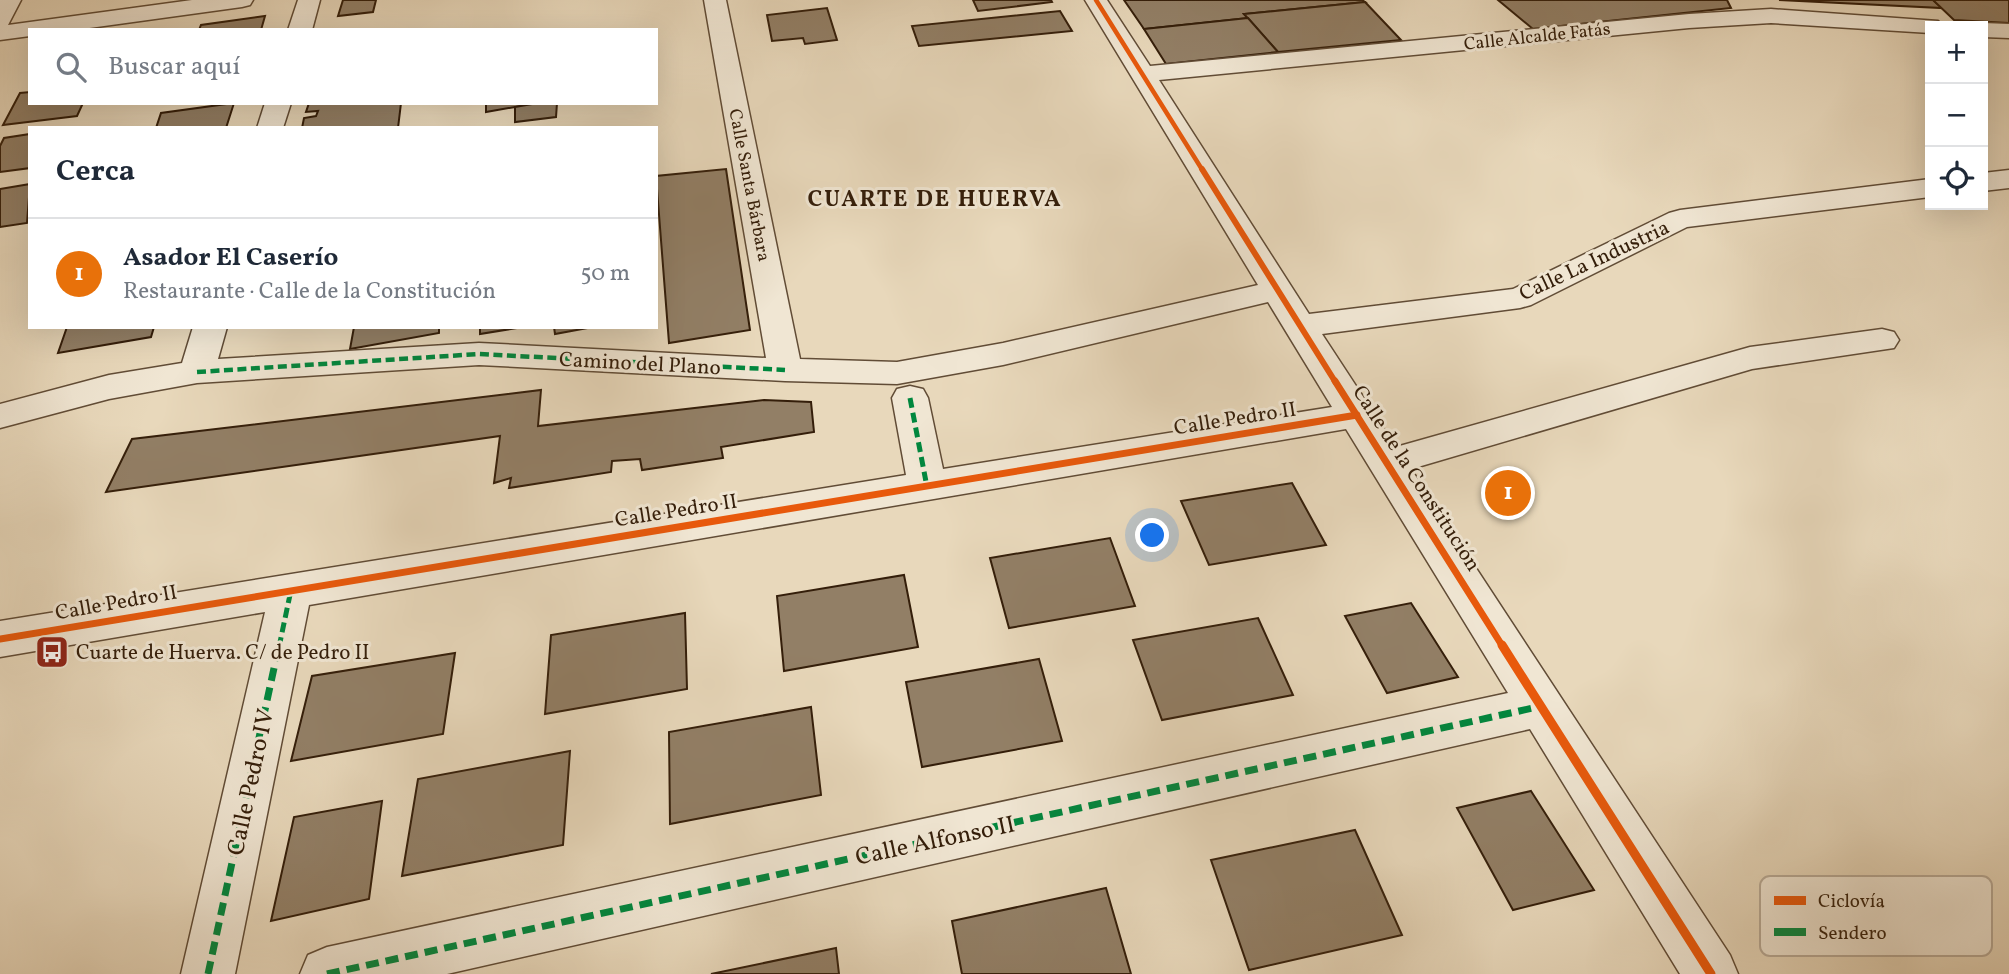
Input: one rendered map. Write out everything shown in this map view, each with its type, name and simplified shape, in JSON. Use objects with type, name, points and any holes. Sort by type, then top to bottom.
[{"type":"street","points":[[0,20],[10,0]]},
{"type":"street","points":[[37,28],[242,0]]},
{"type":"street","points":[[301,28],[309,0]]},
{"type":"street","name":"Calle Santa Bárbara","points":[[715,0],[785,370]]},
{"type":"street","name":"Calle de la Constitución","points":[[1096,0],[1711,974]]},
{"type":"street","name":"Calle Alcalde Fatás","points":[[1144,74],[1716,19],[1771,16],[1925,26]]},
{"type":"street","points":[[0,33],[28,29]]},
{"type":"street","points":[[1988,30],[2009,31]]},
{"type":"street","points":[[271,126],[277,105]]},
{"type":"street","points":[[1988,181],[2009,179]]},
{"type":"street","name":"Calle La Industria","points":[[1300,326],[1520,298],[1680,219],[1925,189]]},
{"type":"street","name":"Camino del Plano","points":[[0,415],[109,387],[197,372],[479,354],[897,373],[1003,354],[1277,290]]},
{"type":"street","points":[[197,372],[209,329]]},
{"type":"street","points":[[1387,463],[1750,358],[1882,340]]},
{"type":"street","points":[[910,398],[928,487]]},
{"type":"street","name":"Calle Pedro II","points":[[0,639],[1357,415]]},
{"type":"street","name":"Calle Pedro IV","points":[[208,974],[290,590]]},
{"type":"street","name":"Calle Alfonso II","points":[[327,974],[1542,706]]},
{"type":"building","points":[[343,0],[376,0],[373,12],[338,16]]},
{"type":"building","points":[[973,0],[1051,0],[1052,2],[978,11]]},
{"type":"building","points":[[1124,0],[1365,2],[1244,14],[1248,18],[1144,29]]},
{"type":"building","points":[[1498,0],[1727,0],[1731,8],[1533,29]]},
{"type":"building","points":[[1779,0],[1933,0],[1942,8]]},
{"type":"building","points":[[1933,0],[2009,0],[2009,23],[1954,20]]},
{"type":"building","points":[[1365,2],[1401,40],[1278,52],[1244,14]]},
{"type":"building","points":[[827,8],[837,40],[805,44],[803,38],[772,41],[767,15]]},
{"type":"building","points":[[1060,11],[1072,31],[919,46],[912,26]]},
{"type":"building","points":[[265,16],[262,28],[200,28],[201,25]]},
{"type":"building","points":[[1248,18],[1278,52],[1166,64],[1144,29]]},
{"type":"building","points":[[28,92],[28,105],[82,105],[77,116],[3,125],[20,93]]},
{"type":"building","points":[[233,105],[227,126],[157,126],[161,113]]},
{"type":"building","points":[[308,105],[401,105],[398,126],[302,126],[304,118],[316,116],[318,111],[306,112]]},
{"type":"building","points":[[486,105],[526,105],[486,112]]},
{"type":"building","points":[[557,105],[556,117],[515,122],[515,107]]},
{"type":"building","points":[[28,134],[28,168],[0,172],[0,146],[4,138]]},
{"type":"building","points":[[726,169],[750,330],[669,343],[658,176]]},
{"type":"building","points":[[28,184],[27,223],[0,227],[0,189]]},
{"type":"building","points":[[66,329],[153,329],[151,337],[58,353]]},
{"type":"building","points":[[354,329],[439,329],[439,333],[350,349]]},
{"type":"building","points":[[480,329],[511,329],[480,334]]},
{"type":"building","points":[[554,329],[582,329],[555,334]]},
{"type":"building","points":[[541,390],[538,426],[764,400],[811,402],[814,432],[721,447],[723,458],[642,470],[640,459],[612,461],[611,472],[509,488],[511,478],[494,483],[500,436],[106,492],[132,439]]},
{"type":"building","points":[[1292,483],[1326,545],[1209,565],[1181,501]]},
{"type":"building","points":[[1110,538],[1135,606],[1009,628],[990,558]]},
{"type":"building","points":[[904,575],[918,647],[784,671],[777,596]]},
{"type":"building","points":[[1411,603],[1458,677],[1387,693],[1345,616]]},
{"type":"building","points":[[685,613],[687,689],[545,714],[551,635]]},
{"type":"building","points":[[1258,618],[1293,695],[1162,720],[1133,640]]},
{"type":"building","points":[[455,653],[443,734],[291,761],[312,676]]},
{"type":"building","points":[[1039,659],[1062,741],[922,767],[906,682]]},
{"type":"building","points":[[811,707],[821,795],[670,824],[669,732]]},
{"type":"building","points":[[570,751],[563,845],[402,876],[418,779]]},
{"type":"building","points":[[1531,791],[1594,890],[1513,910],[1457,808]]},
{"type":"building","points":[[382,801],[369,899],[271,921],[294,817]]},
{"type":"building","points":[[1355,830],[1402,935],[1249,970],[1211,860]]},
{"type":"building","points":[[1106,888],[1131,974],[962,974],[952,921]]},
{"type":"building","points":[[836,948],[839,974],[711,974]]},
{"type":"marked path","points":[[197,372],[479,354],[785,370]]},
{"type":"marked path","points":[[910,398],[927,487]]},
{"type":"marked path","points":[[208,974],[291,590]]},
{"type":"marked path","points":[[327,974],[1542,706]]},
{"type":"cycle path","points":[[1096,0],[1711,974]]},
{"type":"cycle path","points":[[0,639],[1357,415]]},
{"type":"place","name":"Asador El Caserío","points":[[1508,493]]},
{"type":"place","name":"Cuarte de Huerva. C/ de Pedro II","points":[[52,652]]},
{"type":"district","name":"CUARTE DE HUERVA","points":[[935,198]]}]
